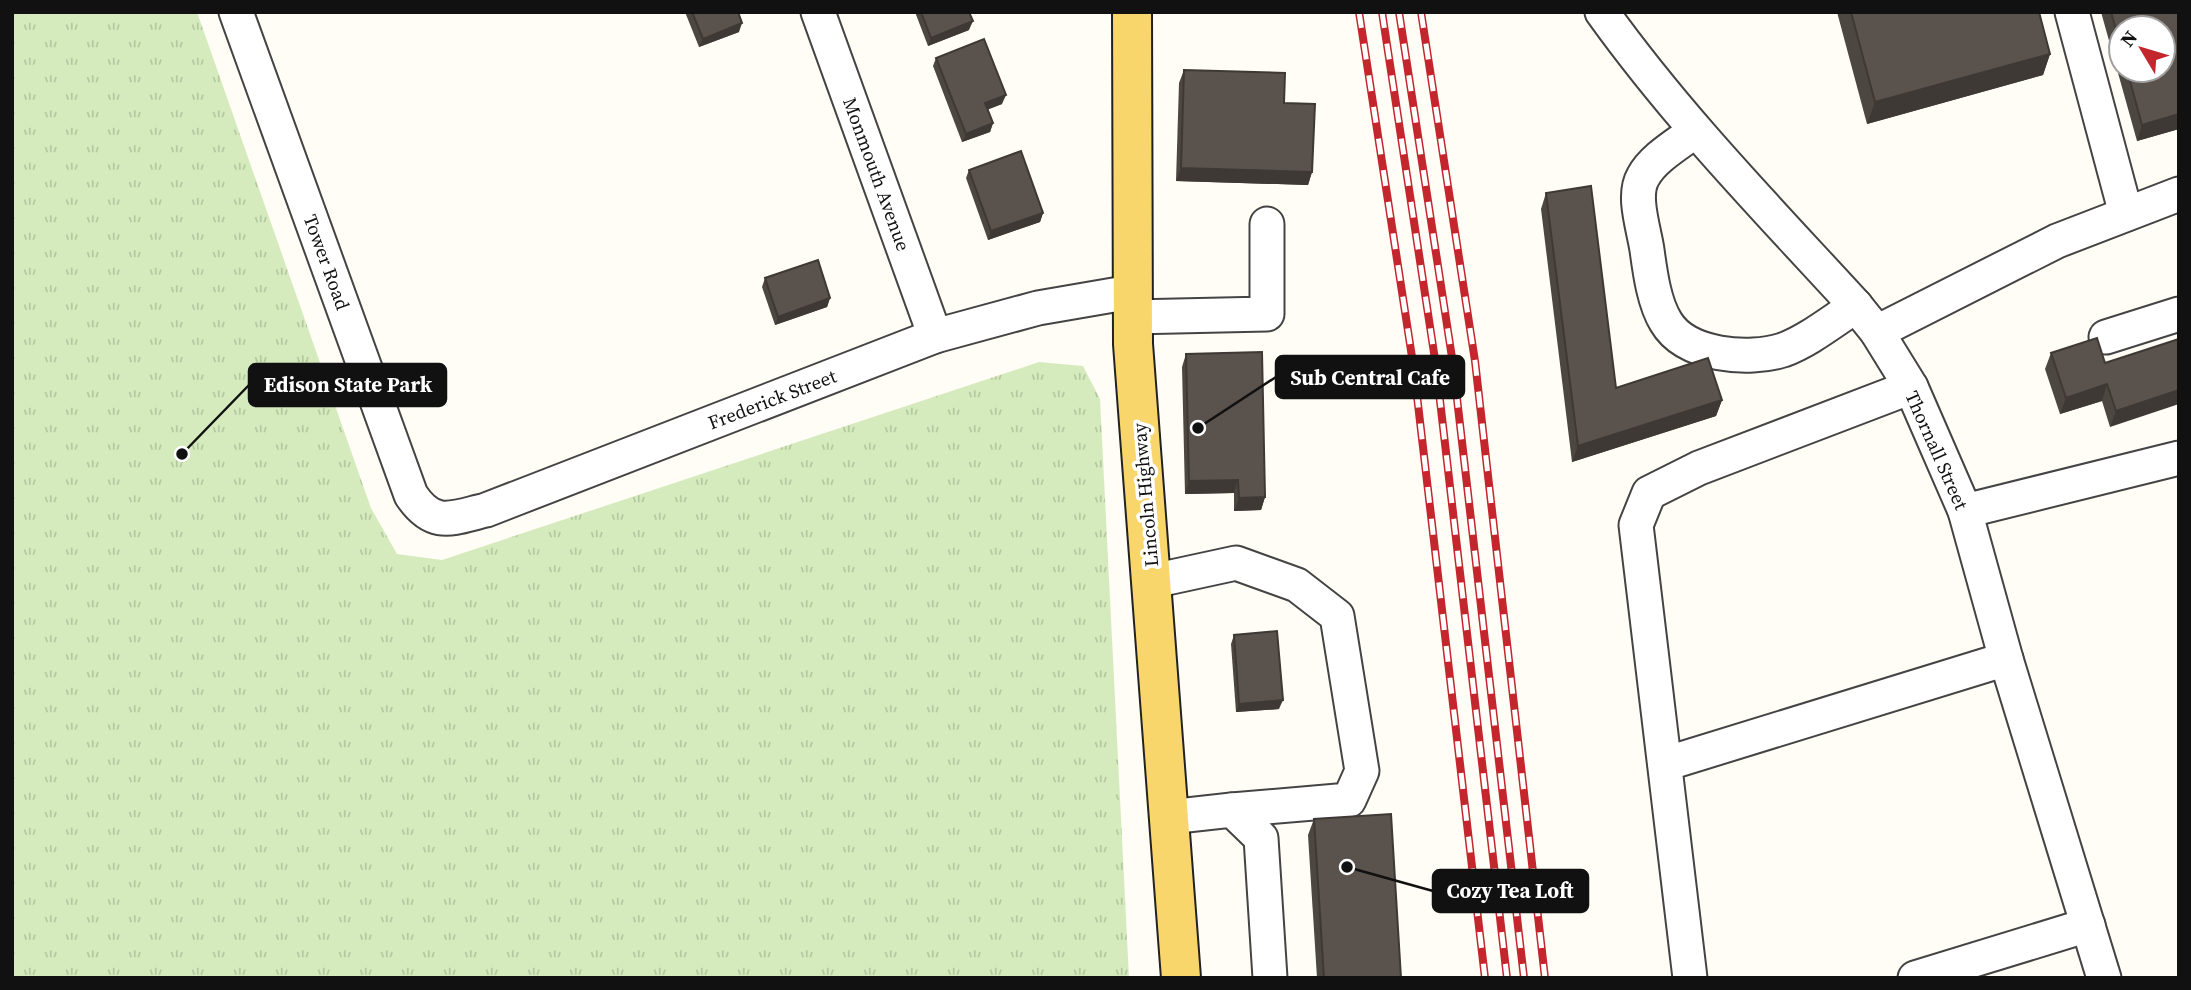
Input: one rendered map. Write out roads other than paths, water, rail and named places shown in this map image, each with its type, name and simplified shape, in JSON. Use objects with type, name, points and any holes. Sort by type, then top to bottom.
[{"type":"main road","name":"Lincoln Highway","points":[[1132,12],[1131,304],[1181,978]]},
{"type":"street","name":"Tower Road","points":[[236,12],[407,482],[421,509]]},
{"type":"street","name":"Monmouth Avenue","points":[[818,12],[935,336]]},
{"type":"street","name":"Thornall Street","points":[[1602,12],[1648,76],[1695,131],[1856,306],[1877,332],[1910,387],[1965,512],[2006,659],[2104,978]]},
{"type":"street","points":[[2072,12],[2126,214]]},
{"type":"street","points":[[1695,131],[1651,166],[1642,177],[1638,192],[1648,256],[1666,324],[1691,343],[1718,353],[1746,357],[1785,349],[1856,306]]},
{"type":"street","points":[[1877,332],[2057,241],[2179,194]]},
{"type":"street","name":"Frederick Street","points":[[421,509],[435,519],[450,519],[486,510],[935,336],[1038,308],[1131,304],[1267,314],[1267,224]]},
{"type":"street","points":[[2106,337],[2179,314]]},
{"type":"street","points":[[1690,978],[1636,525],[1649,494],[1699,468],[1910,387]]},
{"type":"street","points":[[1965,512],[2179,458]]},
{"type":"street","points":[[1153,581],[1236,563],[1297,585],[1337,616],[1362,771],[1349,800],[1169,817]]},
{"type":"street","points":[[1665,764],[2006,659]]},
{"type":"street","points":[[1233,810],[1261,838],[1270,978]]},
{"type":"street","points":[[1915,978],[2088,925]]},
{"type":"railway","points":[[1359,12],[1414,370],[1485,978]]},
{"type":"railway","points":[[1382,12],[1436,366],[1507,978]]},
{"type":"railway","points":[[1399,12],[1453,364],[1524,978]]},
{"type":"railway","points":[[1421,12],[1475,361],[1545,978]]},
{"type":"place","name":"Sub Central Cafe","points":[[1198,428]]},
{"type":"place","name":"Edison State Park","points":[[182,454]]},
{"type":"place","name":"Cozy Tea Loft","points":[[1347,867]]}]
